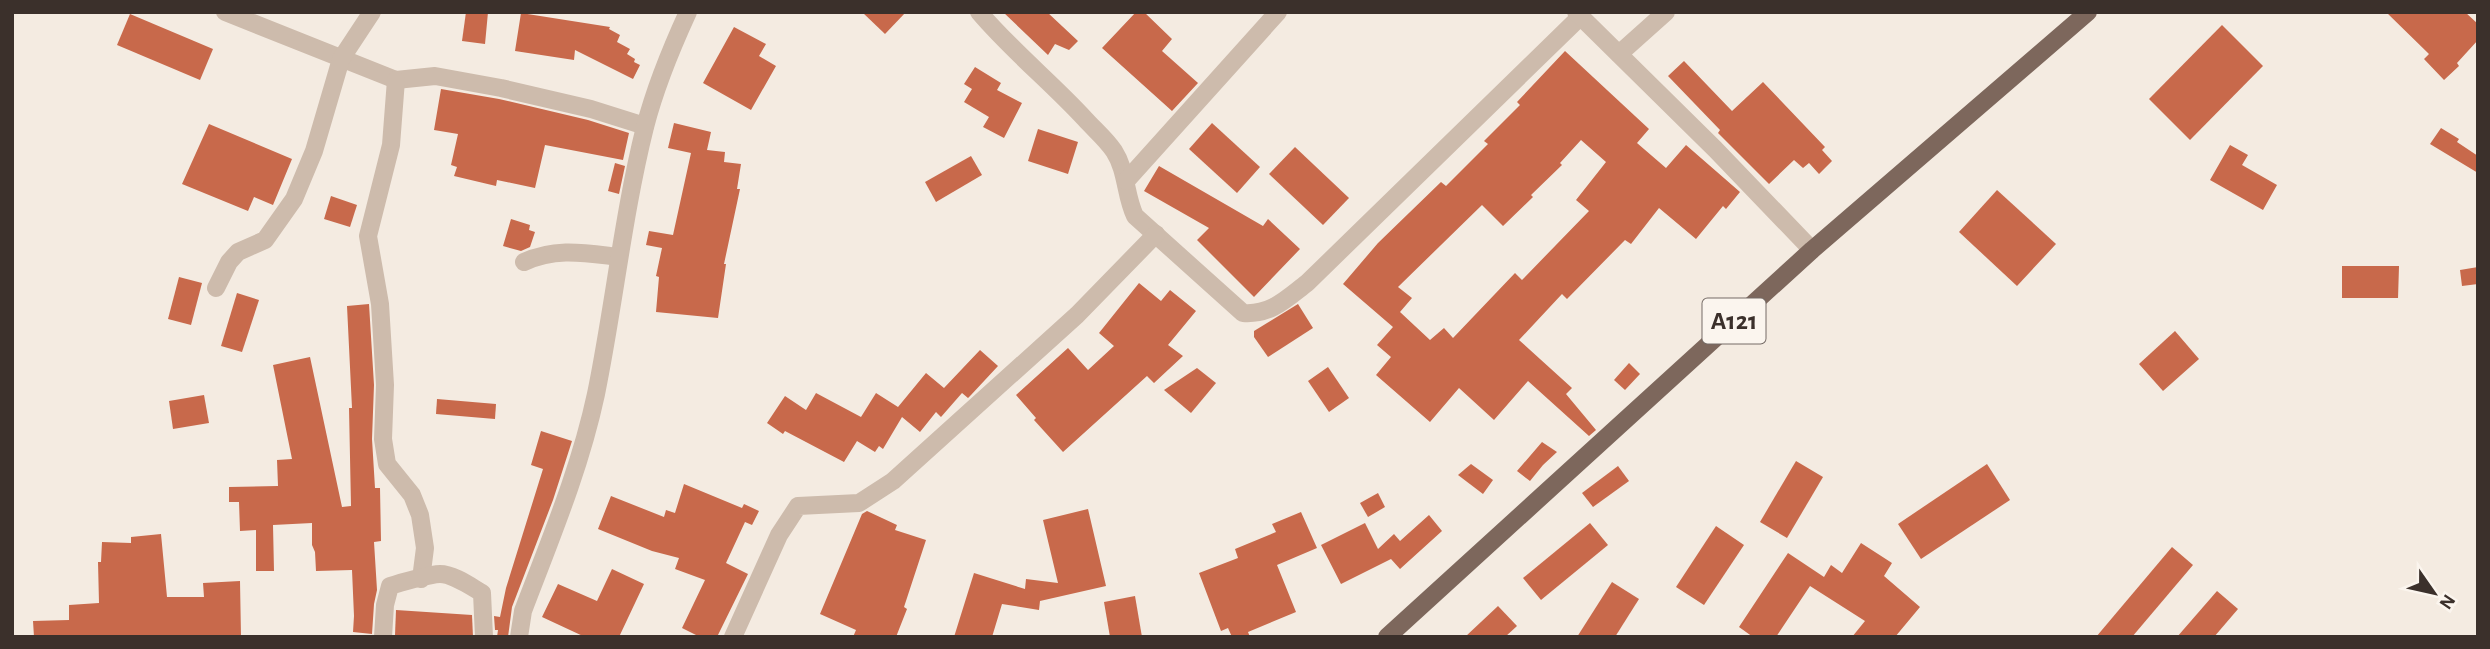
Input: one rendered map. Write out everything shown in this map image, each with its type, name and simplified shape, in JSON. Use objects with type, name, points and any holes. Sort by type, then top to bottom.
[{"type":"main road","name":"A121","points":[[1387,637],[1811,250],[2088,12]]},
{"type":"street","points":[[225,12],[396,80],[435,76],[591,108],[646,126]]},
{"type":"street","points":[[216,288],[229,262],[238,252],[265,240],[294,199],[314,151],[341,60],[372,12]]},
{"type":"street","points":[[519,637],[523,611],[580,459],[596,393],[619,257],[646,126],[671,48],[688,12]]},
{"type":"street","points":[[979,12],[1113,149],[1122,164],[1128,202],[1135,216],[1243,313],[1257,314],[1274,309],[1307,283],[1578,14],[1715,149],[1811,250]]},
{"type":"street","points":[[1126,181],[1278,12]]},
{"type":"street","points":[[1619,54],[1666,12]]},
{"type":"street","points":[[396,80],[391,145],[368,236],[380,304],[386,385],[383,439],[387,464],[412,495],[420,515],[425,548],[421,579]]},
{"type":"street","points":[[733,637],[779,536],[798,506],[859,503],[893,481],[1077,315],[1156,234]]},
{"type":"street","points":[[524,262],[540,255],[565,251],[619,257]]},
{"type":"street","points":[[383,637],[385,605],[390,586],[441,574],[465,583],[481,593],[484,637]]},
{"type":"building","points":[[466,12],[488,12],[485,44],[462,41]]},
{"type":"building","points":[[862,12],[906,12],[885,34]]},
{"type":"building","points":[[1003,12],[1047,12],[1078,41],[1069,50],[1055,44],[1048,55]]},
{"type":"building","points":[[1136,12],[1144,12],[1172,39],[1162,51],[1198,83],[1172,111],[1102,48]]},
{"type":"building","points":[[2386,12],[2465,12],[2478,24],[2478,40],[2457,63],[2459,66],[2444,80],[2424,59],[2429,54]]},
{"type":"building","points":[[521,13],[610,27],[609,29],[620,35],[617,42],[630,49],[627,54],[640,65],[633,79],[575,50],[574,60],[515,51]]},
{"type":"building","points":[[130,14],[213,49],[200,80],[117,45]]},
{"type":"building","points":[[2222,25],[2263,66],[2190,140],[2149,99]]},
{"type":"building","points":[[734,27],[766,44],[759,56],[776,66],[751,110],[703,83]]},
{"type":"building","points":[[1565,51],[1649,129],[1637,143],[1666,168],[1686,145],[1740,192],[1726,209],[1723,206],[1696,239],[1659,208],[1631,244],[1625,240],[1567,299],[1562,294],[1519,340],[1572,388],[1566,394],[1596,430],[1589,436],[1528,381],[1494,420],[1459,388],[1430,422],[1376,375],[1391,357],[1377,345],[1393,327],[1343,284],[1378,243],[1441,182],[1446,186],[1488,144],[1484,141],[1520,105],[1517,102]],"holes":[[[1581,140],[1606,162],[1576,200],[1589,211],[1522,280],[1515,273],[1453,338],[1444,328],[1430,340],[1400,312],[1412,298],[1398,287],[1482,205],[1503,226],[1533,197],[1531,195],[1562,165],[1560,163]]]},
{"type":"building","points":[[1684,61],[1732,111],[1763,82],[1825,147],[1822,150],[1832,161],[1819,174],[1809,163],[1803,168],[1794,160],[1769,184],[1718,133],[1720,130],[1668,76]]},
{"type":"building","points":[[975,67],[1001,83],[997,90],[1022,103],[1004,138],[983,127],[989,117],[964,102],[972,89],[964,84]]},
{"type":"building","points":[[441,89],[499,99],[588,120],[629,133],[623,160],[545,145],[535,188],[497,180],[496,186],[454,176],[457,167],[451,165],[458,134],[434,130]]},
{"type":"building","points":[[674,123],[711,132],[707,150],[725,152],[724,162],[741,164],[737,189],[740,189],[724,264],[718,318],[656,312],[659,277],[656,276],[662,248],[646,245],[649,231],[673,235],[691,153],[668,148]]},
{"type":"building","points":[[1212,123],[1260,167],[1237,193],[1189,149]]},
{"type":"building","points":[[209,124],[292,159],[273,205],[254,197],[248,211],[182,184]]},
{"type":"building","points":[[2441,128],[2478,156],[2478,173],[2430,144]]},
{"type":"building","points":[[1038,129],[1078,142],[1068,174],[1028,161]]},
{"type":"building","points":[[2230,145],[2248,155],[2242,165],[2277,185],[2263,210],[2210,180]]},
{"type":"building","points":[[1295,147],[1349,198],[1323,225],[1269,174]]},
{"type":"building","points":[[971,156],[982,175],[936,202],[925,182]]},
{"type":"building","points":[[615,163],[625,166],[619,194],[608,191]]},
{"type":"building","points":[[1159,166],[1263,226],[1268,219],[1300,249],[1254,297],[1197,240],[1209,228],[1144,191]]},
{"type":"building","points":[[1997,190],[2056,244],[2017,286],[1959,232]]},
{"type":"building","points":[[331,196],[357,205],[350,227],[324,219]]},
{"type":"building","points":[[511,219],[530,225],[529,230],[535,232],[530,247],[521,251],[503,246]]},
{"type":"building","points":[[2342,266],[2399,266],[2398,298],[2342,298]]},
{"type":"building","points":[[2478,267],[2478,284],[2462,286],[2460,270]]},
{"type":"building","points":[[179,277],[202,283],[191,325],[168,319]]},
{"type":"building","points":[[1139,283],[1161,301],[1170,290],[1196,311],[1168,345],[1183,356],[1154,383],[1147,376],[1063,452],[1016,395],[1068,348],[1088,370],[1114,346],[1099,333]]},
{"type":"building","points":[[237,293],[259,300],[242,352],[221,346]]},
{"type":"building","points":[[369,304],[374,385],[372,439],[375,488],[380,488],[381,541],[374,542],[377,590],[372,634],[353,632],[352,570],[316,571],[312,523],[273,525],[274,571],[256,571],[256,530],[240,531],[239,502],[229,502],[229,487],[278,486],[277,460],[292,459],[273,365],[310,357],[342,507],[351,506],[349,408],[352,408],[347,306]]},
{"type":"building","points":[[1298,304],[1313,328],[1268,357],[1254,337],[1254,331]]},
{"type":"building","points":[[2175,331],[2199,359],[2163,391],[2139,364]]},
{"type":"building","points":[[980,350],[998,366],[968,398],[962,393],[941,417],[936,412],[920,432],[902,417],[883,449],[879,446],[875,452],[857,441],[844,462],[785,431],[783,434],[767,423],[785,396],[806,410],[816,393],[861,417],[876,393],[898,407],[926,373],[944,388]]},
{"type":"building","points":[[1629,363],[1640,374],[1625,390],[1614,380]]},
{"type":"building","points":[[1328,367],[1349,398],[1329,412],[1308,381]]},
{"type":"building","points":[[1197,368],[1216,383],[1191,413],[1164,390]]},
{"type":"building","points":[[204,395],[209,423],[173,429],[169,401]]},
{"type":"building","points":[[437,399],[496,404],[495,419],[436,414]]},
{"type":"building","points":[[541,431],[572,441],[553,500],[512,607],[508,637],[497,637],[494,616],[500,617],[506,588],[543,469],[531,465]]},
{"type":"building","points":[[1542,442],[1557,452],[1530,481],[1517,471]]},
{"type":"building","points":[[1796,461],[1823,477],[1787,538],[1760,522]]},
{"type":"building","points":[[1471,464],[1493,480],[1483,494],[1458,475]]},
{"type":"building","points":[[1987,464],[2010,500],[1921,559],[1898,524]]},
{"type":"building","points":[[1618,466],[1629,481],[1593,507],[1582,493]]},
{"type":"building","points":[[684,484],[742,508],[744,504],[759,511],[752,525],[745,522],[726,563],[748,574],[717,637],[700,637],[682,628],[705,580],[675,569],[679,558],[652,551],[598,529],[611,496],[664,517],[666,510],[675,513]]},
{"type":"building","points":[[1378,493],[1385,507],[1368,517],[1360,503]]},
{"type":"building","points":[[1088,509],[1106,586],[1040,601],[1039,610],[1002,604],[992,637],[954,637],[974,573],[1025,589],[1026,579],[1058,583],[1043,520]]},
{"type":"building","points":[[867,511],[897,525],[895,530],[926,540],[904,607],[907,609],[896,637],[853,637],[856,630],[820,614],[862,514]]},
{"type":"building","points":[[1301,512],[1317,548],[1277,565],[1296,612],[1248,632],[1250,637],[1232,637],[1228,628],[1221,631],[1199,573],[1238,558],[1235,549],[1276,532],[1272,524]]},
{"type":"building","points":[[1429,515],[1442,531],[1400,569],[1391,559],[1341,584],[1321,545],[1365,523],[1378,549],[1394,534],[1400,541]]},
{"type":"building","points":[[1590,523],[1608,545],[1541,600],[1523,578]]},
{"type":"building","points":[[1716,526],[1744,545],[1704,605],[1676,587]]},
{"type":"building","points":[[161,534],[167,597],[204,597],[203,583],[240,581],[241,637],[34,637],[33,621],[69,620],[69,605],[99,603],[98,562],[101,562],[102,542],[131,543],[131,537]]},
{"type":"building","points":[[1861,543],[1892,563],[1884,576],[1920,607],[1895,637],[1852,637],[1865,621],[1810,586],[1776,637],[1753,637],[1739,627],[1788,553],[1824,577],[1831,565],[1842,573]]},
{"type":"building","points":[[2172,547],[2193,565],[2132,637],[2096,637]]},
{"type":"building","points":[[612,569],[644,584],[619,637],[585,637],[542,617],[558,584],[597,601]]},
{"type":"building","points":[[1612,582],[1639,599],[1615,637],[1577,637]]},
{"type":"building","points":[[2217,591],[2238,609],[2214,637],[2177,637]]},
{"type":"building","points":[[1135,596],[1142,637],[1110,637],[1104,602]]},
{"type":"building","points":[[1498,606],[1517,626],[1505,637],[1465,637]]},
{"type":"building","points":[[396,610],[472,615],[473,637],[395,635]]}]
